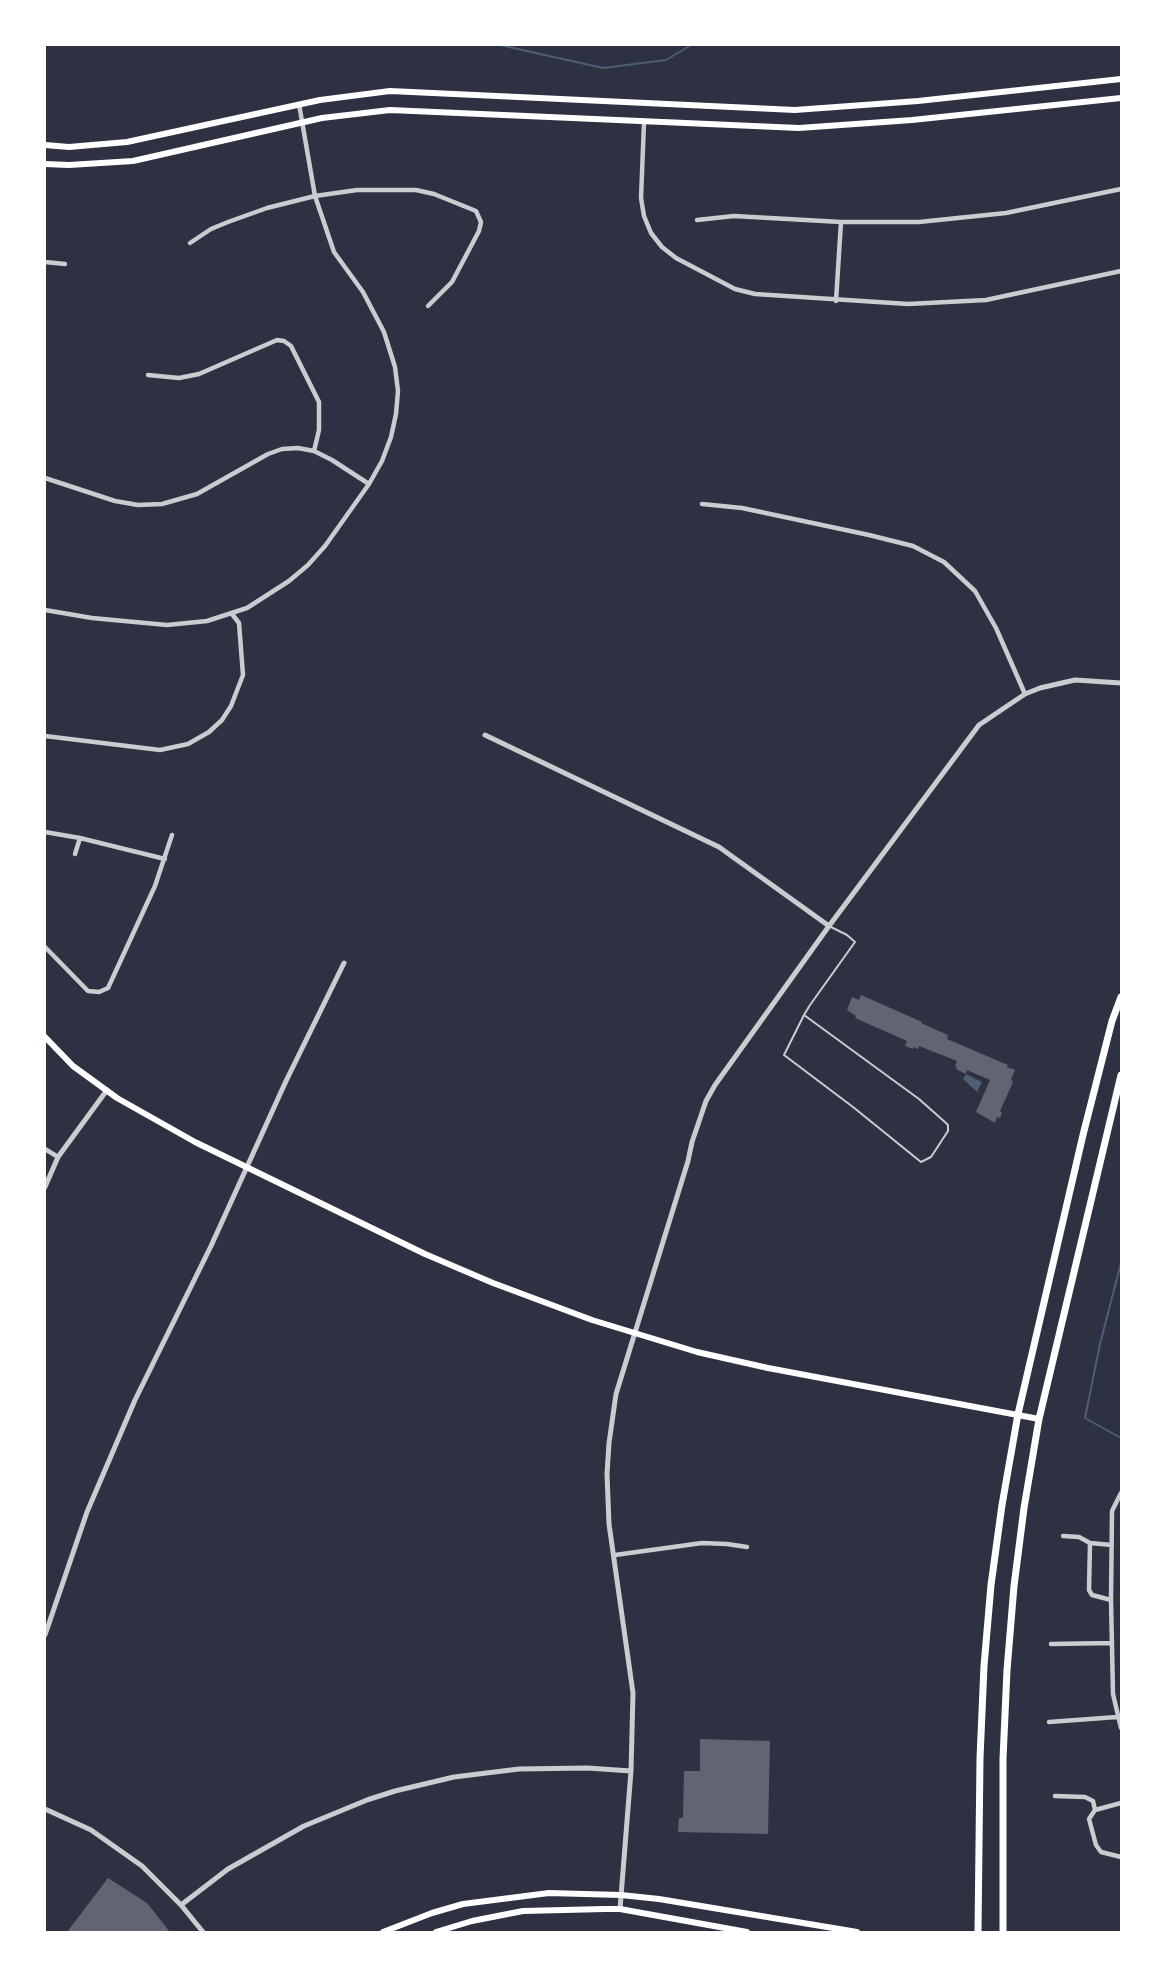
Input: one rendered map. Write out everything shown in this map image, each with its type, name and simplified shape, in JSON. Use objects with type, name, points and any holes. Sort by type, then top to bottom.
[{"type":"main road","points":[[45,145],[69,147],[128,142],[298,104],[390,91],[795,110],[918,101],[1121,79]]},
{"type":"main road","points":[[45,164],[69,165],[133,161],[322,118],[390,110],[644,123],[799,128],[912,120],[1121,98]]},
{"type":"main road","points":[[978,1932],[980,1758],[984,1665],[996,1551],[1018,1414],[1083,1135],[1112,1021],[1121,998]]},
{"type":"main road","points":[[45,1038],[73,1066],[117,1098],[195,1143],[484,1280],[592,1320],[697,1352],[768,1368],[1039,1419]]},
{"type":"main road","points":[[1003,1932],[1003,1760],[1007,1670],[1021,1530],[1039,1419],[1121,1076]]},
{"type":"main road","points":[[383,1932],[463,1904],[549,1893],[621,1895],[659,1899],[857,1932]]},
{"type":"main road","points":[[436,1932],[472,1921],[523,1911],[620,1909],[747,1932]]},
{"type":"street","points":[[45,610],[92,618],[168,625],[199,622],[247,608],[300,573],[325,546],[369,484],[382,461],[394,425],[398,390],[395,367],[386,338],[363,292],[334,252],[315,196],[298,104]]},
{"type":"street","points":[[644,123],[642,207],[651,233],[662,247],[676,258],[735,289],[755,294],[908,304],[986,300],[1121,271]]},
{"type":"street","points":[[697,220],[734,216],[841,222],[919,222],[1006,213],[1121,189]]},
{"type":"street","points":[[190,243],[211,229],[228,222],[315,196],[346,190],[416,190],[434,194],[476,211],[481,222],[479,231],[452,282],[428,306]]},
{"type":"street","points":[[836,301],[841,222]]},
{"type":"street","points":[[45,262],[65,264]]},
{"type":"street","points":[[148,375],[179,378],[199,374],[277,340],[284,341],[291,346],[319,402],[319,430],[314,452]]},
{"type":"street","points":[[45,478],[115,501],[138,505],[162,504],[197,494],[275,451],[298,448],[332,460],[369,484]]},
{"type":"street","points":[[702,504],[742,508],[869,535],[913,546],[944,562],[975,591],[996,628],[1025,694]]},
{"type":"street","points":[[45,736],[160,750],[188,744],[209,732],[222,720],[231,706],[243,675],[239,623],[232,614]]},
{"type":"street","points":[[620,1909],[631,1771],[633,1693],[609,1524],[607,1474],[609,1443],[616,1394],[706,1101],[715,1085],[829,926],[979,725],[1025,694],[1040,688],[1075,680],[1121,683]]},
{"type":"street","points":[[484,735],[719,847],[829,926]]},
{"type":"street","points":[[45,832],[80,838],[165,860]]},
{"type":"street","points":[[45,947],[92,992],[102,992],[108,988],[165,860],[172,835]]},
{"type":"street","points":[[75,854],[80,838]]},
{"type":"street","points":[[45,1635],[87,1512],[135,1400],[211,1246],[344,963]]},
{"type":"street","points":[[45,1187],[58,1157],[107,1090]]},
{"type":"street","points":[[45,1149],[58,1157]]},
{"type":"street","points":[[1121,1493],[1112,1511],[1111,1600],[1113,1694],[1121,1728]]},
{"type":"street","points":[[1063,1536],[1079,1537],[1090,1543],[1112,1545]]},
{"type":"street","points":[[615,1555],[702,1543],[747,1547]]},
{"type":"street","points":[[1090,1543],[1089,1590],[1092,1595],[1111,1600]]},
{"type":"street","points":[[1051,1644],[1112,1643]]},
{"type":"street","points":[[1049,1722],[1117,1717]]},
{"type":"street","points":[[181,1905],[228,1869],[304,1826],[395,1791],[454,1777],[519,1768],[587,1768],[631,1771]]},
{"type":"street","points":[[1055,1796],[1085,1797],[1093,1801],[1095,1810]]},
{"type":"street","points":[[1121,1803],[1095,1810],[1089,1819],[1101,1852],[1121,1857]]},
{"type":"street","points":[[45,1809],[91,1830],[152,1874],[203,1932]]},
{"type":"lane","points":[[804,1015],[919,1099],[948,1125],[948,1131],[931,1157],[921,1162],[784,1055],[804,1015],[855,942],[829,926]]},
{"type":"water","points":[[966,1074],[982,1082],[977,1092],[963,1079]]},
{"type":"building","points":[[861,995],[922,1022],[948,1035],[947,1039],[1015,1070],[1011,1080],[1013,1082],[1000,1111],[1002,1113],[1000,1118],[997,1117],[995,1123],[976,1112],[990,1080],[967,1070],[966,1074],[956,1069],[957,1061],[919,1046],[918,1049],[914,1047],[913,1049],[905,1046],[907,1041],[855,1018],[856,1016],[847,1010],[852,997],[859,1000]]},
{"type":"building","points":[[700,1739],[770,1741],[768,1834],[678,1832],[679,1818],[683,1818],[684,1771],[700,1771]]},
{"type":"building","points":[[108,1878],[147,1903],[170,1932],[67,1932]]},
{"type":"waterway","points":[[500,45],[603,68],[666,60],[691,45]]},
{"type":"waterway","points":[[1121,1263],[1100,1344],[1085,1418],[1121,1438]]}]
